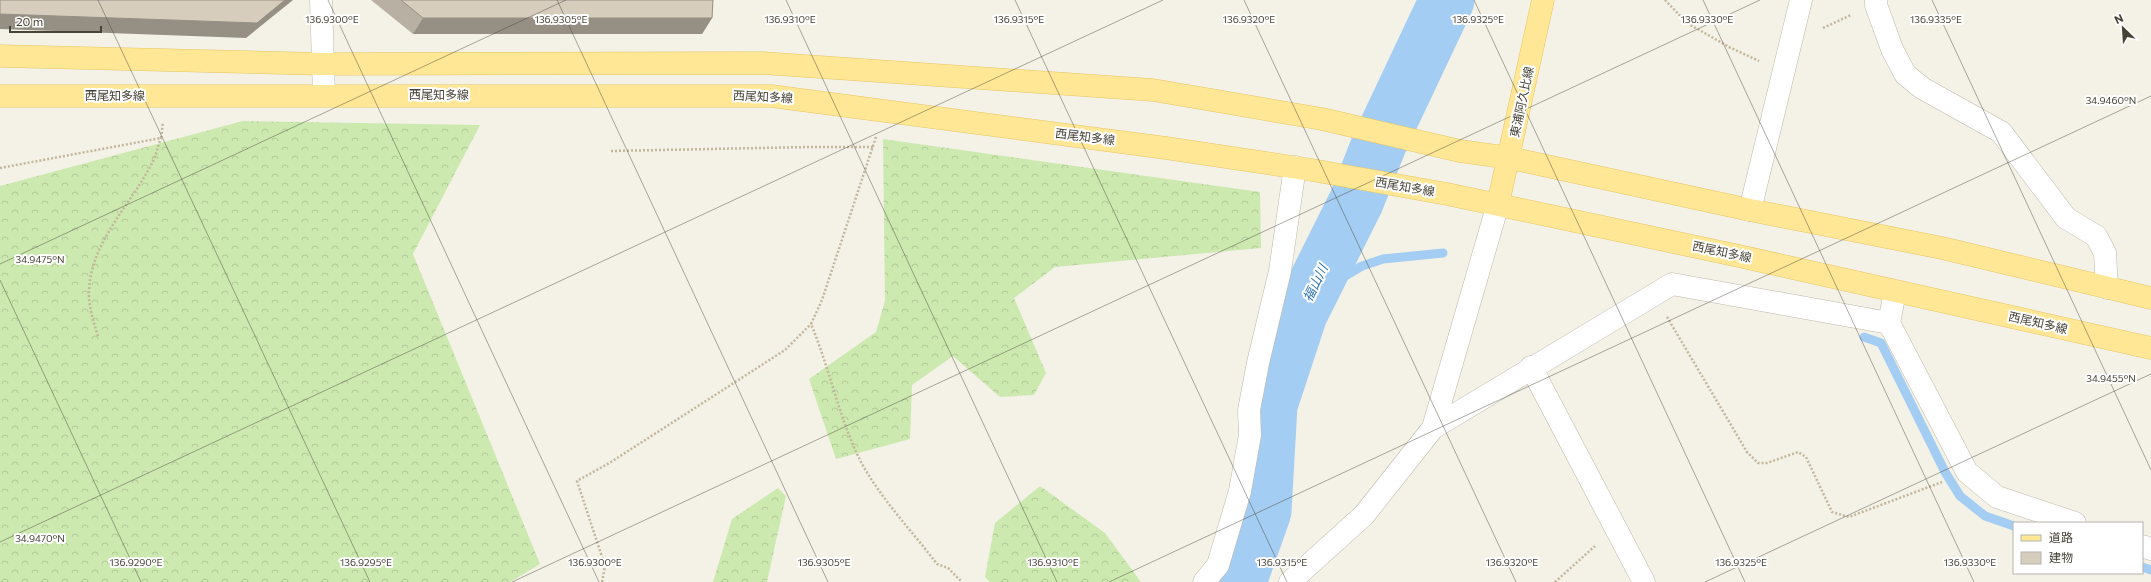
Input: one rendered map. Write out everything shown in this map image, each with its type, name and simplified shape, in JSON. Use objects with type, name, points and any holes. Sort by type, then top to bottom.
[{"type":"main road","name":"東浦阿久比線","points":[[1498,204],[1510,158],[1543,0]]},
{"type":"main road","points":[[0,56],[322,64],[762,63],[1153,90],[1322,119],[1460,151],[1510,158],[1750,210],[1942,248],[2151,298]]},
{"type":"main road","name":"西尾知多線","points":[[0,96],[771,96],[1166,148],[1303,169],[1447,194],[1739,256],[2151,348]]},
{"type":"street","points":[[321,0],[324,95]]},
{"type":"street","points":[[1750,210],[1801,0]]},
{"type":"street","points":[[1876,2],[1892,49],[1905,74],[1922,88],[2001,132],[2066,218],[2096,236],[2105,253],[2107,288]]},
{"type":"street","points":[[1204,582],[1218,565],[1240,491],[1250,435],[1250,410],[1258,363],[1303,169]]},
{"type":"street","points":[[1433,428],[1498,204]]},
{"type":"street","points":[[1290,582],[1364,515],[1433,428],[1531,367],[1672,284],[1889,323]]},
{"type":"street","points":[[1895,292],[1889,323],[1967,472],[1997,497],[2072,522]]},
{"type":"street","points":[[1531,367],[1644,582]]},
{"type":"path","points":[[1665,0],[1687,23],[1729,47],[1784,71]]},
{"type":"path","points":[[1791,42],[1876,2]]},
{"type":"path","points":[[98,336],[89,297],[92,270],[100,248],[154,159],[161,138],[168,96]]},
{"type":"path","points":[[602,582],[605,566],[578,481],[611,462],[785,350],[811,324],[822,300],[874,147],[881,110]]},
{"type":"path","points":[[0,168],[161,138]]},
{"type":"path","points":[[611,151],[874,147]]},
{"type":"path","points":[[1654,295],[1747,452],[1758,463],[1767,463],[1798,452],[1806,457],[1832,512],[1850,517],[1967,472]]},
{"type":"path","points":[[811,324],[822,350],[843,417],[861,461],[880,490],[937,564],[948,568],[962,582]]},
{"type":"path","points":[[1555,582],[1605,538],[1618,531]]},
{"type":"green space","points":[[243,121],[480,125],[413,254],[540,564],[510,582],[0,582],[0,186]]},
{"type":"green space","points":[[883,139],[1260,192],[1261,248],[1055,267],[1014,298],[1046,373],[1034,395],[1000,397],[953,356],[912,385],[910,439],[836,459],[809,379],[876,332],[885,301]]},
{"type":"green space","points":[[1040,486],[1105,533],[1141,582],[990,582],[985,577],[995,523]]},
{"type":"green space","points":[[778,488],[786,496],[767,582],[713,582],[732,519]]},
{"type":"building","points":[[0,0],[285,0],[257,23],[0,14]]},
{"type":"building","points":[[401,0],[713,0],[712,18],[423,18]]},
{"type":"waterway","name":"福山川","points":[[1239,582],[1264,511],[1270,405],[1300,314],[1356,202],[1379,144],[1447,0]]},
{"type":"waterway","points":[[1309,297],[1362,266],[1383,259],[1443,253]]},
{"type":"waterway","points":[[1864,337],[1881,343],[1945,472],[1960,496],[1985,516],[2013,526]]},
{"type":"waterway","points":[[2143,567],[2151,570]]}]
